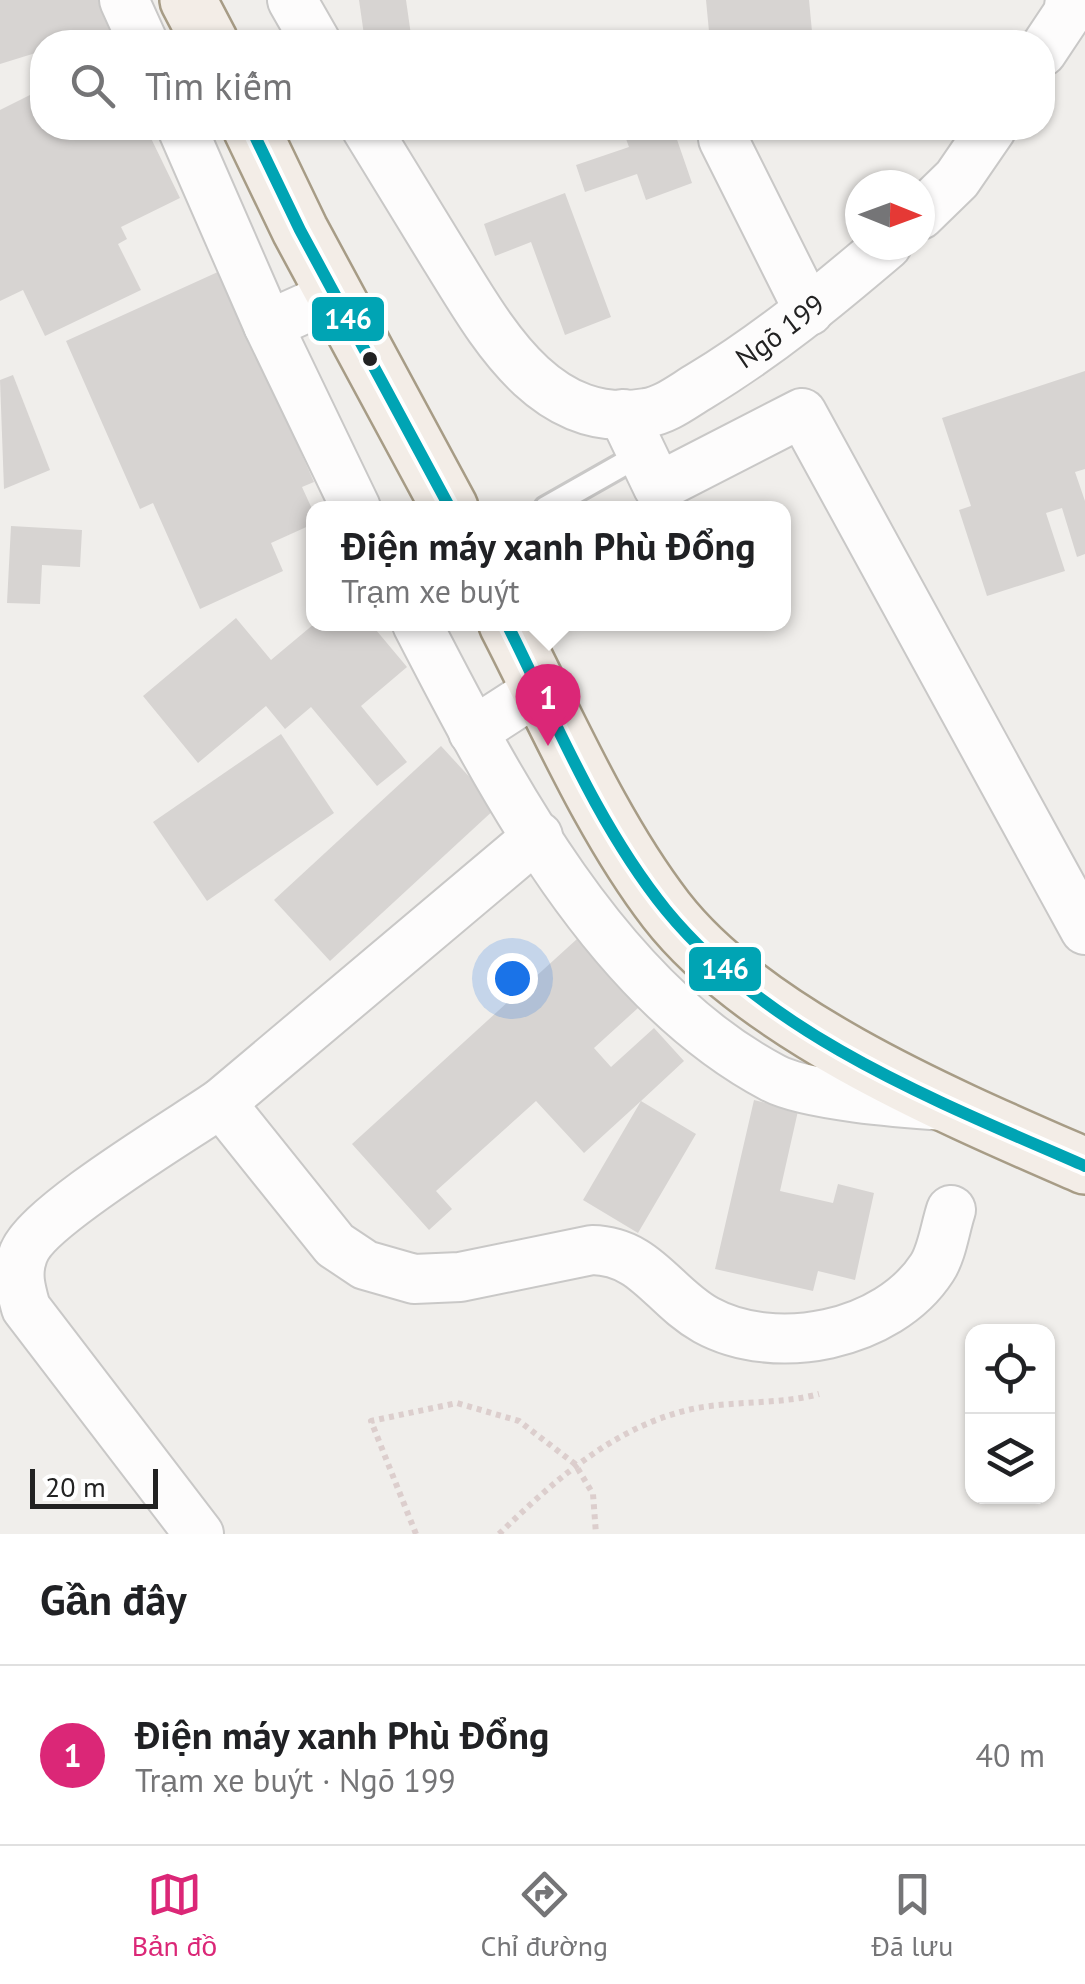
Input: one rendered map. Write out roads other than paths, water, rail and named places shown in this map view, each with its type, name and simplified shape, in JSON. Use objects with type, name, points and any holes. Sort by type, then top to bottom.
[{"type":"main road","points":[[188,0],[204,30]]},
{"type":"main road","points":[[257,140],[300,230],[446,501]]},
{"type":"main road","points":[[512,631],[630,856],[667,911],[748,992],[810,1030],[958,1108],[1085,1166]]},
{"type":"street","points":[[124,0],[138,30]]},
{"type":"street","points":[[292,0],[309,30]]},
{"type":"street","points":[[1055,35],[1075,8]]},
{"type":"street","points":[[187,140],[268,325],[353,501]]},
{"type":"street","points":[[373,140],[500,346],[520,368],[573,404],[644,425],[658,487],[802,413],[1085,930]]},
{"type":"street","points":[[723,140],[809,311]]},
{"type":"street","points":[[935,200],[957,179],[984,140]]},
{"type":"street","points":[[240,256],[300,230]]},
{"type":"street","name":"Ngõ 199","points":[[644,425],[759,350],[870,260]]},
{"type":"street","points":[[268,325],[335,295]]},
{"type":"street","points":[[421,631],[473,732],[538,836],[637,972],[707,1033],[775,1080],[878,1102],[958,1108]]},
{"type":"street","points":[[473,732],[541,688]]},
{"type":"street","points":[[199,1534],[26,1308],[18,1276],[24,1250],[50,1220],[221,1102],[538,836]]},
{"type":"street","points":[[221,1102],[335,1246],[365,1265],[414,1279],[460,1278],[592,1250],[614,1250],[638,1261],[683,1304],[738,1334],[790,1338],[868,1323],[903,1302],[934,1266],[950,1210]]},
{"type":"lane","points":[[554,501],[644,425]]},
{"type":"place","name":"Điện máy xanh Phù Đổng","points":[[548,746]]}]
